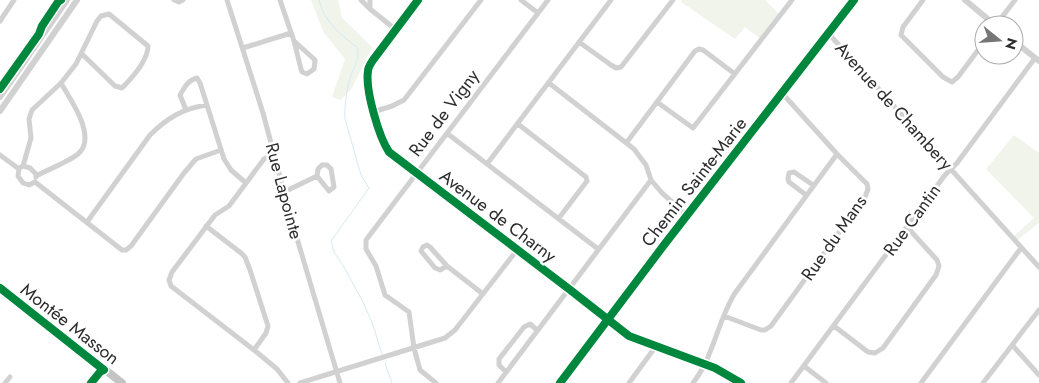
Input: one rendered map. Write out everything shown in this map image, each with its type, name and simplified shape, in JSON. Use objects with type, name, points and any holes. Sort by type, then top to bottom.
[{"type":"main road","name":"Montée Masson","points":[[0,288],[122,383]]},
{"type":"street","points":[[0,21],[14,0]]},
{"type":"street","points":[[0,97],[67,0]]},
{"type":"street","points":[[0,110],[77,0]]},
{"type":"street","points":[[174,0],[179,2],[183,0]]},
{"type":"street","name":"Rue Lapointe","points":[[227,0],[264,113],[284,192],[340,383]]},
{"type":"street","points":[[280,0],[302,72],[308,74],[314,69],[314,60],[294,41]]},
{"type":"street","points":[[361,0],[396,30]]},
{"type":"street","points":[[370,0],[370,9]]},
{"type":"street","name":"Avenue de Charny","points":[[418,0],[373,60],[368,70],[378,130],[389,152],[629,336],[728,374],[741,383]]},
{"type":"street","points":[[374,112],[404,100],[481,0]]},
{"type":"street","points":[[521,0],[538,13]]},
{"type":"street","name":"Rue de Vigny","points":[[414,348],[409,312],[385,295],[376,266],[365,245],[366,240],[548,0]]},
{"type":"street","points":[[579,42],[611,65],[621,68],[673,0]]},
{"type":"street","points":[[657,102],[693,128],[792,0]]},
{"type":"street","name":"Chemin Sainte-Marie","points":[[560,383],[687,215],[854,0]]},
{"type":"street","points":[[924,0],[903,27],[902,35],[943,78],[952,82],[974,55]]},
{"type":"street","points":[[965,0],[983,15]]},
{"type":"street","points":[[1003,15],[1015,0]]},
{"type":"street","points":[[487,164],[609,1]]},
{"type":"street","points":[[61,83],[84,127],[86,137],[84,145],[79,153],[29,185],[22,183],[18,176],[31,138],[30,114],[61,83],[76,64],[97,21],[105,14],[109,14],[148,46],[148,54],[122,88],[115,86],[82,54]]},
{"type":"street","points":[[243,48],[291,33]]},
{"type":"street","name":"Avenue de Chambery","points":[[829,34],[1039,267]]},
{"type":"street","points":[[627,142],[695,50],[699,49],[735,74]]},
{"type":"street","points":[[1024,49],[1037,59]]},
{"type":"street","name":"Rue Cantin","points":[[791,383],[951,168],[1037,59]]},
{"type":"street","points":[[186,110],[180,95],[192,79],[197,78],[208,105],[224,159],[231,170],[246,183]]},
{"type":"street","points":[[549,83],[634,148],[646,164],[651,180],[662,193],[687,215]]},
{"type":"street","name":"Rue du Mans","points":[[724,316],[761,330],[771,326],[865,197],[868,190],[867,184],[782,93]]},
{"type":"street","points":[[87,222],[150,135],[166,119],[186,110],[208,105]]},
{"type":"street","points":[[518,124],[586,177],[587,181],[559,218]]},
{"type":"street","points":[[448,134],[598,248]]},
{"type":"street","points":[[0,155],[21,168],[32,170],[36,179],[122,250],[126,250],[131,246],[196,159],[221,150]]},
{"type":"street","points":[[274,154],[264,159],[228,206],[215,215],[206,226],[172,272],[169,284],[277,369],[288,383]]},
{"type":"street","points":[[693,383],[705,365],[728,304],[837,154]]},
{"type":"street","points":[[322,165],[327,165],[330,169],[334,187],[329,191],[317,176],[318,169],[322,165]]},
{"type":"street","points":[[806,195],[789,182],[789,174],[794,172],[814,186]]},
{"type":"street","points":[[284,192],[317,176]]},
{"type":"street","points":[[498,383],[651,180]]},
{"type":"street","points":[[206,226],[241,253],[250,270],[268,326],[266,333],[254,350]]},
{"type":"street","points":[[834,326],[868,352],[876,353],[882,348],[936,275],[939,266],[937,260],[907,227]]},
{"type":"street","points":[[447,266],[440,270],[435,268],[421,251],[423,247],[427,245],[430,247],[447,266],[484,294]]},
{"type":"street","points":[[921,383],[1021,248]]},
{"type":"street","points":[[300,383],[438,341],[451,334],[517,250]]},
{"type":"street","points":[[983,383],[1039,310]]},
{"type":"street","points":[[506,372],[499,365],[499,359],[524,327],[530,324],[537,330]]},
{"type":"street","points":[[629,383],[656,346]]},
{"type":"street","points":[[1013,346],[1039,375]]},
{"type":"street","points":[[414,348],[420,370],[436,383]]},
{"type":"street","points":[[804,366],[826,383]]},
{"type":"street","points":[[91,383],[104,370]]},
{"type":"street","points":[[5,383],[10,377]]},
{"type":"shaded area","points":[[311,0],[338,0],[342,18],[372,47],[352,88],[341,100],[332,97],[345,59],[324,33]]},
{"type":"shaded area","points":[[682,0],[765,0],[781,16],[762,40],[745,27],[735,39],[681,2]]},
{"type":"shaded area","points":[[1014,135],[1039,153],[1039,223],[1016,241],[1013,237],[1034,218],[986,169]]},
{"type":"waterway","points":[[319,0],[321,8],[329,21],[358,48],[357,60],[347,91],[345,119],[361,175],[369,188],[331,241],[334,252],[363,302],[382,354]]},
{"type":"waterway","points":[[385,363],[392,383]]},
{"type":"cycle path","points":[[0,89],[61,0]]},
{"type":"cycle path","points":[[418,0],[373,60],[368,70],[369,90],[374,113],[381,136],[389,152],[629,336],[715,368],[741,383]]},
{"type":"cycle path","points":[[560,383],[664,245],[854,0]]},
{"type":"cycle path","points":[[0,288],[104,370],[91,383]]}]
